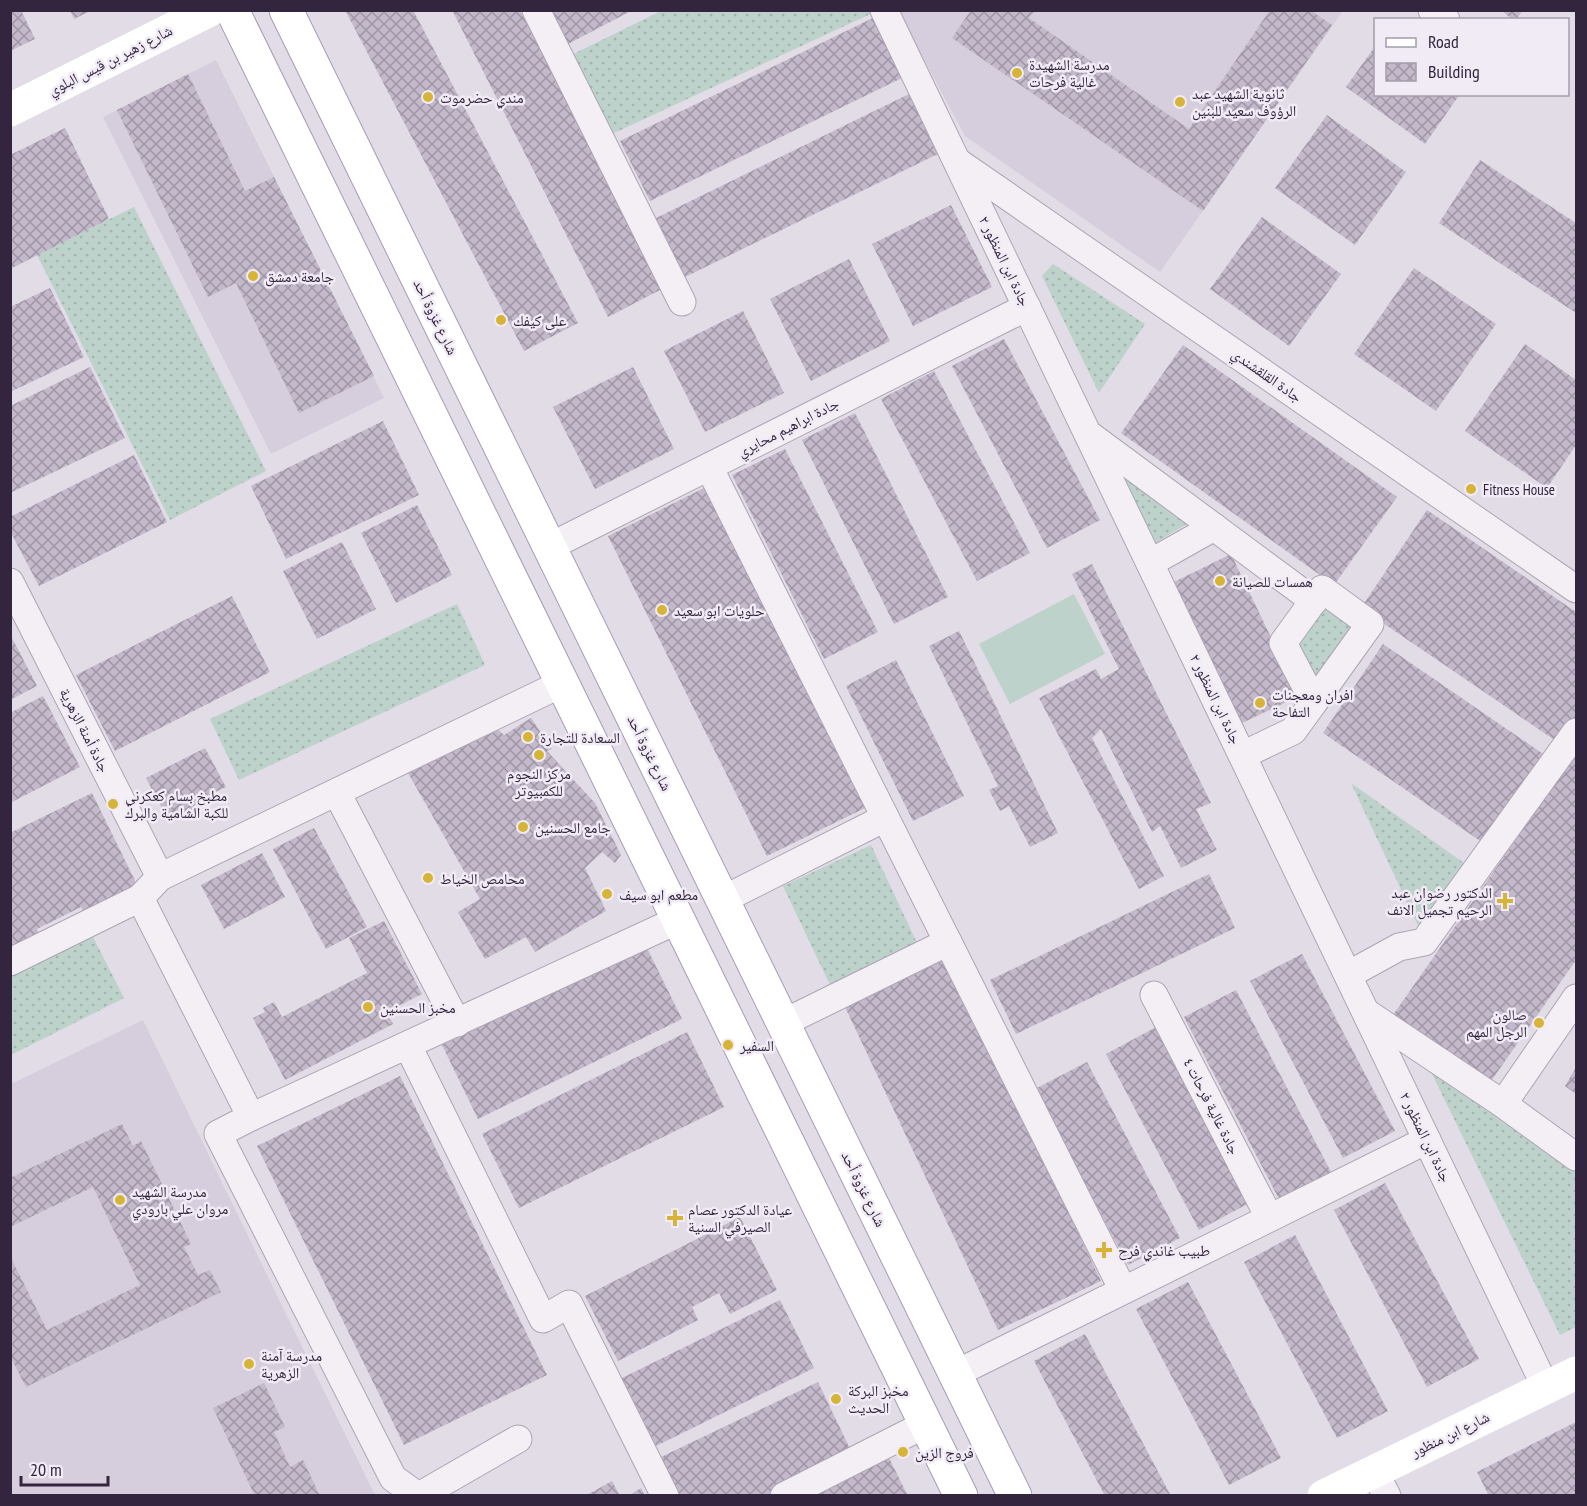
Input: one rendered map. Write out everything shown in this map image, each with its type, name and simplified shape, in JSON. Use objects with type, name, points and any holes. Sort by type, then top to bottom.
[{"type":"main road","name":"شارع زهير بن قيس البلوي","points":[[10,110],[210,10]]},
{"type":"main road","points":[[232,10],[961,1496]]},
{"type":"main road","name":"شارع غزوة أحد","points":[[286,10],[1015,1496]]},
{"type":"main road","name":"شارع ابن منظور","points":[[1324,1496],[1381,1483],[1576,1373]]},
{"type":"street","points":[[536,10],[682,302]]},
{"type":"street","name":"جادة ابن المنظور ٢","points":[[884,10],[1546,1388]]},
{"type":"street","name":"جادة القلقشندي","points":[[957,162],[1576,589]]},
{"type":"street","name":"جادة ابراهيم محايري","points":[[549,547],[1027,307]]},
{"type":"street","points":[[1088,434],[1314,601]]},
{"type":"street","points":[[709,467],[1123,1290]]},
{"type":"street","points":[[1150,563],[1214,527]]},
{"type":"street","name":"جادة أمنة الزهرية","points":[[10,582],[160,878]]},
{"type":"street","points":[[1243,755],[1293,731],[1314,702],[1370,624],[1322,589],[1282,643],[1314,702]]},
{"type":"street","points":[[10,962],[140,898],[160,878],[562,683]]},
{"type":"street","points":[[1348,975],[1399,947],[1424,942],[1576,732]]},
{"type":"street","points":[[337,793],[457,1023]]},
{"type":"street","points":[[722,900],[885,818]]},
{"type":"street","points":[[140,898],[251,1117]]},
{"type":"street","points":[[518,1439],[449,1488],[418,1496],[393,1478],[218,1134],[678,920]]},
{"type":"street","points":[[783,1023],[948,942]]},
{"type":"street","name":"جادة غالية فرحات ٤","points":[[1154,995],[1269,1217]]},
{"type":"street","points":[[1503,1104],[1576,998]]},
{"type":"street","points":[[1365,1012],[1503,1104],[1576,1157]]},
{"type":"street","points":[[408,1046],[543,1319],[568,1304],[665,1496]]},
{"type":"street","points":[[955,1374],[1426,1140]]},
{"type":"street","points":[[784,1496],[926,1424]]},
{"type":"shaded area","name":"ثانوية الشهيد عبد الرؤوف سعيد للبنين","points":[[898,11],[1343,11],[1160,272],[965,136]]},
{"type":"shaded area","name":"جامعة دمشق","points":[[216,60],[384,398],[271,454],[103,117]]},
{"type":"shaded area","name":"مدرسة الشهيد مروان علي بارودي","points":[[143,1020],[375,1495],[11,1496],[11,1084]]},
{"type":"green space","points":[[661,11],[877,11],[601,139],[561,60]]},
{"type":"green space","points":[[134,207],[266,471],[170,520],[37,255]]},
{"type":"green space","points":[[1053,264],[1145,324],[1099,393],[1042,276]]},
{"type":"green space","points":[[1107,458],[1196,518],[1146,549]]},
{"type":"green space","points":[[1074,594],[1105,654],[1010,704],[979,644]]},
{"type":"green space","points":[[1325,597],[1365,627],[1318,691],[1291,642]]},
{"type":"green space","points":[[457,604],[485,665],[239,780],[210,719]]},
{"type":"green space","points":[[1351,783],[1464,863],[1419,928]]},
{"type":"green space","points":[[871,845],[918,945],[830,985],[783,886]]},
{"type":"green space","points":[[92,935],[124,998],[11,1055],[11,976]]},
{"type":"green space","points":[[1430,1070],[1576,1167],[1576,1327],[1560,1335]]},
{"type":"building","points":[[10,10],[21,10],[35,39],[10,51]]},
{"type":"building","points":[[70,10],[92,10],[74,19]]},
{"type":"building","points":[[345,10],[413,10],[578,323],[524,351]]},
{"type":"building","points":[[452,10],[520,10],[662,289],[608,317]]},
{"type":"building","points":[[549,10],[633,10],[566,45]]},
{"type":"building","points":[[971,10],[1035,10],[1029,18],[1189,129],[1270,10],[1310,10],[1332,25],[1203,211],[952,38]]},
{"type":"building","points":[[1501,10],[1523,10],[1517,18],[1511,18]]},
{"type":"building","points":[[879,15],[908,75],[650,201],[620,141]]},
{"type":"building","points":[[1374,48],[1374,96],[1459,96],[1425,144],[1346,87]]},
{"type":"building","name":"جامعة دمشق","points":[[188,74],[245,191],[274,177],[374,376],[299,413],[236,283],[208,297],[117,110]]},
{"type":"building","points":[[913,92],[942,152],[683,278],[654,219]]},
{"type":"building","points":[[1327,115],[1406,172],[1355,245],[1275,188]]},
{"type":"building","points":[[65,128],[109,219],[10,269],[10,155]]},
{"type":"building","points":[[1480,160],[1576,223],[1576,313],[1439,223]]},
{"type":"building","points":[[951,205],[992,287],[913,326],[872,244]]},
{"type":"building","points":[[1262,217],[1341,274],[1289,346],[1210,289]]},
{"type":"building","points":[[849,259],[890,341],[811,381],[770,299]]},
{"type":"building","points":[[1414,268],[1496,324],[1436,411],[1354,354]]},
{"type":"building","points":[[50,288],[84,357],[10,392],[10,307]]},
{"type":"building","points":[[743,311],[784,393],[705,432],[664,351]]},
{"type":"building","points":[[1004,339],[1100,520],[1047,548],[952,366]]},
{"type":"building","points":[[1525,344],[1576,380],[1576,445],[1547,488],[1465,431]]},
{"type":"building","points":[[1183,345],[1397,497],[1334,585],[1121,433]]},
{"type":"building","points":[[90,367],[125,438],[10,493],[10,406]]},
{"type":"building","points":[[633,367],[674,449],[595,489],[553,407]]},
{"type":"building","points":[[934,371],[1030,553],[977,581],[881,399]]},
{"type":"building","points":[[855,413],[948,597],[894,624],[802,440]]},
{"type":"building","points":[[383,421],[419,495],[286,559],[251,486]]},
{"type":"building","points":[[785,449],[878,632],[824,659],[732,475]]},
{"type":"building","points":[[134,455],[167,522],[39,586],[10,531],[10,517]]},
{"type":"building","points":[[708,486],[867,807],[767,856],[608,536]]},
{"type":"building","points":[[417,505],[452,575],[396,603],[361,533]]},
{"type":"building","points":[[1427,510],[1576,612],[1576,717],[1559,743],[1361,608]]},
{"type":"building","points":[[342,542],[376,609],[317,639],[283,571]]},
{"type":"building","points":[[1231,554],[1299,696],[1240,724],[1172,583]]},
{"type":"building","points":[[1092,564],[1211,803],[1196,809],[1217,850],[1181,868],[1160,826],[1152,832],[1101,729],[1092,738],[1164,876],[1139,889],[1039,698],[1096,669],[1101,679],[1119,669],[1072,574]]},
{"type":"building","points":[[232,596],[270,672],[115,751],[76,675]]},
{"type":"building","points":[[959,631],[1058,833],[1030,847],[1009,806],[1000,811],[989,790],[998,786],[929,646]]},
{"type":"building","points":[[10,634],[37,686],[10,700]]},
{"type":"building","points":[[1383,644],[1549,758],[1489,847],[1323,733]]},
{"type":"building","points":[[896,660],[964,796],[913,821],[846,686]]},
{"type":"building","points":[[43,696],[80,767],[10,803],[10,713]]},
{"type":"building","name":"جامع الحسنين","points":[[531,718],[552,749],[547,751],[595,803],[621,855],[615,863],[602,852],[585,868],[606,911],[535,952],[526,937],[485,959],[458,912],[480,899],[408,773],[495,727],[504,735]]},
{"type":"building","points":[[205,748],[226,787],[213,793],[216,799],[170,823],[146,778]]},
{"type":"building","points":[[1576,754],[1576,960],[1489,1084],[1393,1015]]},
{"type":"building","points":[[92,793],[141,893],[88,920],[81,907],[37,929],[41,939],[10,954],[10,833]]},
{"type":"building","points":[[314,828],[367,927],[326,949],[273,849]]},
{"type":"building","points":[[262,853],[285,897],[224,929],[201,885]]},
{"type":"building","points":[[1209,874],[1235,928],[1016,1034],[990,980]]},
{"type":"building","points":[[384,921],[422,994],[387,1012],[393,1024],[285,1080],[253,1018],[265,1012],[263,1008],[274,1002],[282,1017],[367,973],[349,938]]},
{"type":"building","points":[[646,946],[682,1019],[478,1119],[442,1045]]},
{"type":"building","points":[[1302,954],[1395,1131],[1343,1158],[1250,981]]},
{"type":"building","points":[[948,958],[1101,1281],[998,1330],[845,1007]]},
{"type":"building","points":[[1236,990],[1331,1172],[1279,1199],[1184,1017]]},
{"type":"building","points":[[1158,1026],[1251,1202],[1199,1230],[1106,1054]]},
{"type":"building","points":[[687,1032],[724,1107],[519,1208],[482,1134]]},
{"type":"building","points":[[1087,1062],[1180,1238],[1128,1265],[1035,1089]]},
{"type":"building","points":[[1576,1067],[1576,1094],[1565,1086]]},
{"type":"building","points":[[400,1076],[547,1375],[404,1445],[257,1146]]},
{"type":"building","points":[[122,1124],[133,1146],[141,1141],[191,1244],[184,1247],[198,1275],[210,1270],[221,1292],[26,1387],[10,1356],[10,1256],[47,1330],[140,1285],[93,1187],[10,1227],[10,1178]]},
{"type":"building","points":[[1385,1183],[1479,1359],[1427,1387],[1334,1210]]},
{"type":"building","points":[[740,1217],[777,1290],[730,1314],[719,1293],[692,1307],[698,1320],[618,1361],[585,1296]]},
{"type":"building","points":[[1295,1235],[1388,1411],[1337,1438],[1244,1262]]},
{"type":"building","points":[[1188,1282],[1281,1458],[1229,1485],[1136,1309]]},
{"type":"building","points":[[780,1300],[814,1368],[656,1446],[622,1378]]},
{"type":"building","points":[[1085,1334],[1171,1496],[1105,1496],[1034,1361]]},
{"type":"building","points":[[818,1382],[853,1455],[769,1496],[680,1496],[661,1457]]},
{"type":"building","points":[[264,1383],[285,1427],[274,1432],[290,1467],[303,1460],[320,1496],[255,1496],[213,1408]]},
{"type":"building","points":[[1576,1422],[1576,1496],[1489,1496],[1477,1472]]},
{"type":"building","points":[[888,1456],[908,1496],[808,1496]]},
{"type":"building","points":[[612,1481],[620,1496],[585,1496]]},
{"type":"building","points":[[641,1488],[645,1496],[628,1496]]},
{"type":"place","name":"مدرسة الشهيدة غالية فرحات","points":[[1017,73]]},
{"type":"place","name":"مندي حضرموت","points":[[428,97]]},
{"type":"place","name":"ثانوية الشهيد عبد الرؤوف سعيد للبنين","points":[[1180,102]]},
{"type":"place","name":"جامعة دمشق","points":[[253,276]]},
{"type":"place","name":"على كيفك","points":[[501,320]]},
{"type":"place","name":"Fitness House","points":[[1471,489]]},
{"type":"place","name":"همسات للصيانة","points":[[1220,581]]},
{"type":"place","name":"حلويات ابو سعيد","points":[[662,610]]},
{"type":"place","name":"افران ومعجنات التفاحة","points":[[1260,703]]},
{"type":"place","name":"السعادة للتجارة","points":[[528,737]]},
{"type":"place","name":"مركز النجوم للكمبيوتر","points":[[539,755]]},
{"type":"place","name":"مطبخ بسام كعكرني للكبة الشامية والبرك","points":[[113,804]]},
{"type":"place","name":"جامع الحسنين","points":[[523,827]]},
{"type":"place","name":"محامص الخياط","points":[[428,878]]},
{"type":"place","name":"مطعم ابو سيف","points":[[607,894]]},
{"type":"place","name":"الدكتور رضوان عبد الرحيم تجميل الانف","points":[[1505,901]]},
{"type":"place","name":"مخبز الحسنين","points":[[368,1007]]},
{"type":"place","name":"صالون الرجل المهم","points":[[1539,1023]]},
{"type":"place","name":"السفير","points":[[728,1045]]},
{"type":"place","name":"مدرسة الشهيد مروان علي بارودي","points":[[120,1200]]},
{"type":"place","name":"عيادة الدكتور عصام الصيرفي السنية","points":[[675,1218]]},
{"type":"place","name":"طبيب غاندي فرح","points":[[1104,1250]]},
{"type":"place","name":"مدرسة آمنة الزهرية","points":[[249,1364]]},
{"type":"place","name":"مخبز البركة الحديث","points":[[836,1399]]},
{"type":"place","name":"فروج الزين","points":[[903,1452]]}]
